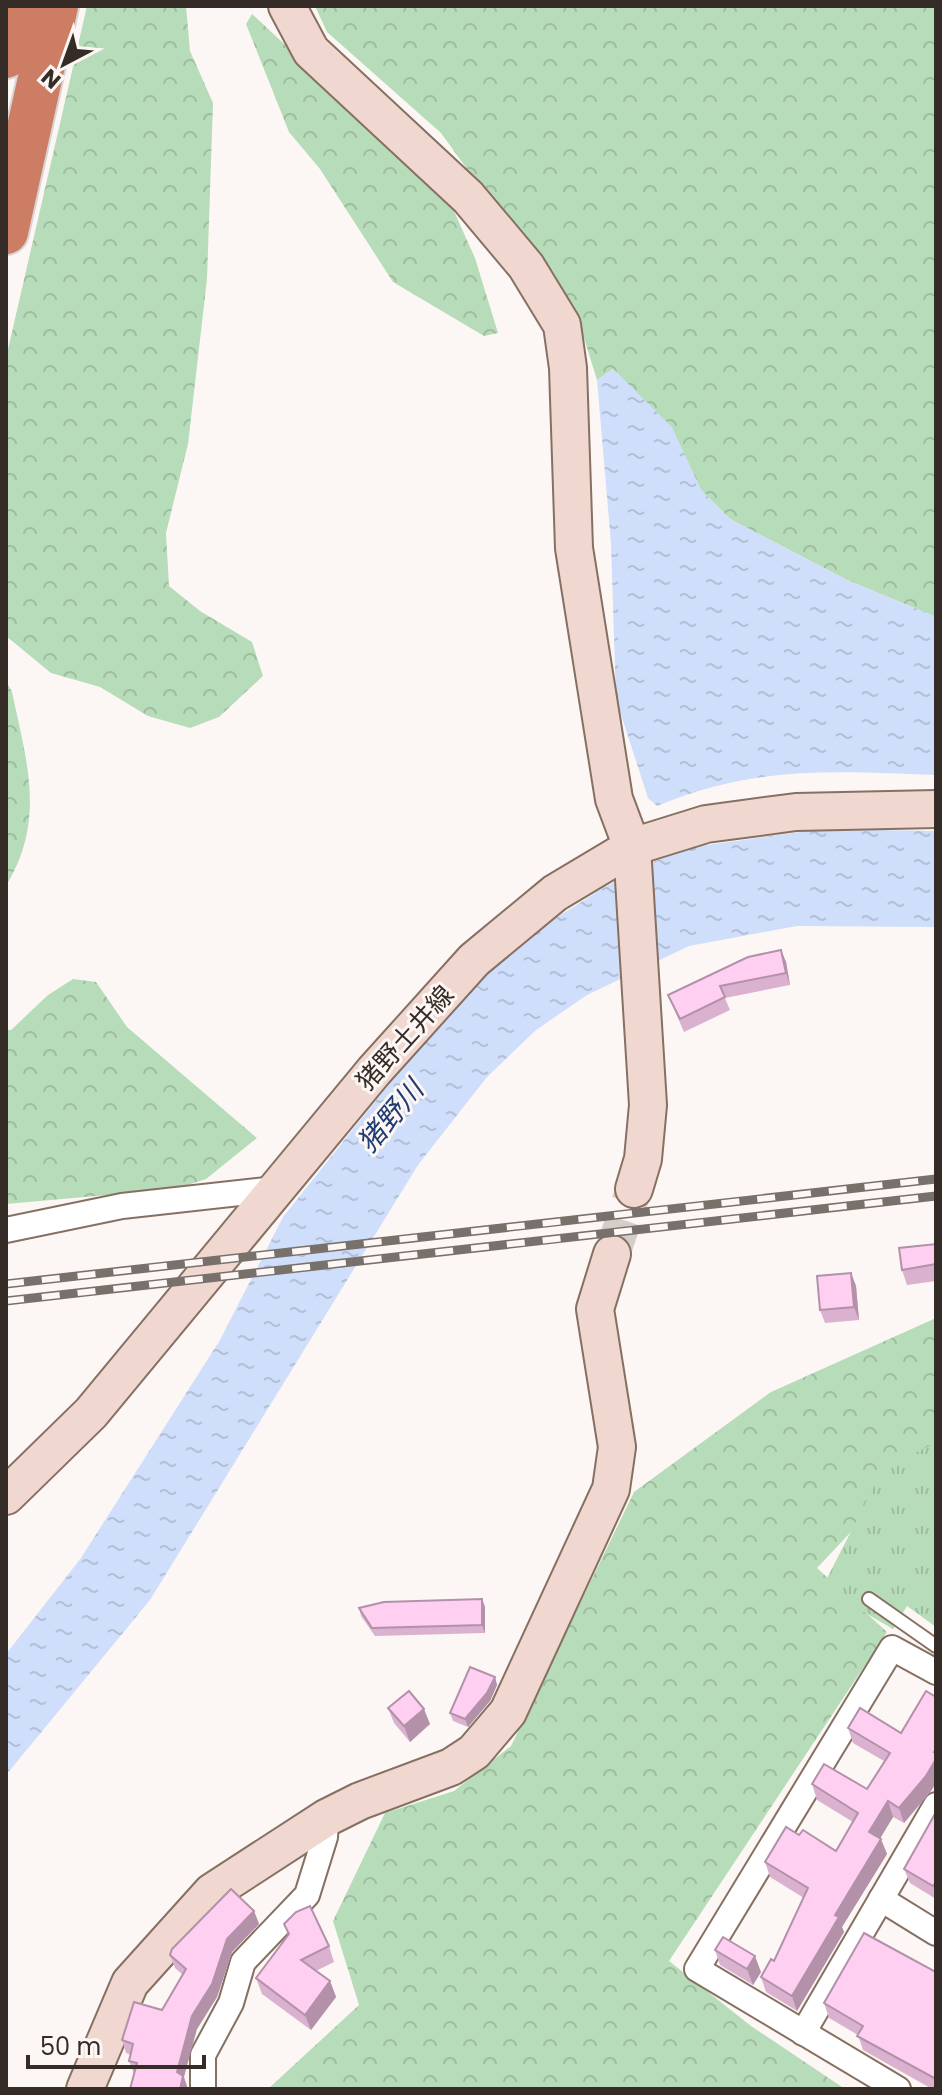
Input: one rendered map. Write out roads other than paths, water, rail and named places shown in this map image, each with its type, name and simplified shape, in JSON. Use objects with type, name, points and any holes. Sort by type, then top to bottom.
[{"type":"highway","points":[[6,56],[16,6]]},
{"type":"highway","points":[[6,232],[56,6]]},
{"type":"street","points":[[287,6],[311,51],[468,197],[526,266],[562,325],[568,368],[576,562],[614,799],[632,862],[648,1105],[643,1159],[634,1189]]},
{"type":"street","name":"猪野土井線","points":[[6,1496],[91,1413],[275,1189],[474,960],[555,893],[632,862],[706,824],[796,812],[936,809]]},
{"type":"street","points":[[6,1230],[122,1206],[275,1189]]},
{"type":"street","points":[[85,2089],[130,1983],[212,1892],[326,1818],[360,1801],[451,1767],[474,1752],[508,1712],[611,1489],[617,1447],[595,1309],[612,1254]]},
{"type":"street","points":[[898,2089],[697,1969],[892,1648],[936,1672]]},
{"type":"street","points":[[803,2033],[936,1805]]},
{"type":"street","points":[[203,2089],[203,2055],[231,2003],[243,1962],[307,1895],[325,1837],[326,1818]]},
{"type":"street","points":[[881,1899],[936,1933]]},
{"type":"lane","points":[[869,1599],[936,1646]]},
{"type":"water","points":[[613,369],[672,427],[701,490],[730,519],[847,580],[936,617],[936,775],[863,772],[795,774],[727,783],[657,806],[648,798],[616,699],[611,543],[597,380]]},
{"type":"water","name":"猪野川","points":[[822,829],[936,831],[936,927],[797,926],[689,946],[587,995],[536,1030],[487,1077],[418,1165],[150,1600],[6,1775],[6,1654],[81,1558],[220,1340],[283,1217],[432,1030],[503,952],[603,888],[655,861],[700,846]]},
{"type":"tunnel","points":[[612,1254],[634,1189]]},
{"type":"railway","points":[[6,1284],[936,1179]]},
{"type":"railway","points":[[6,1301],[936,1196]]}]
